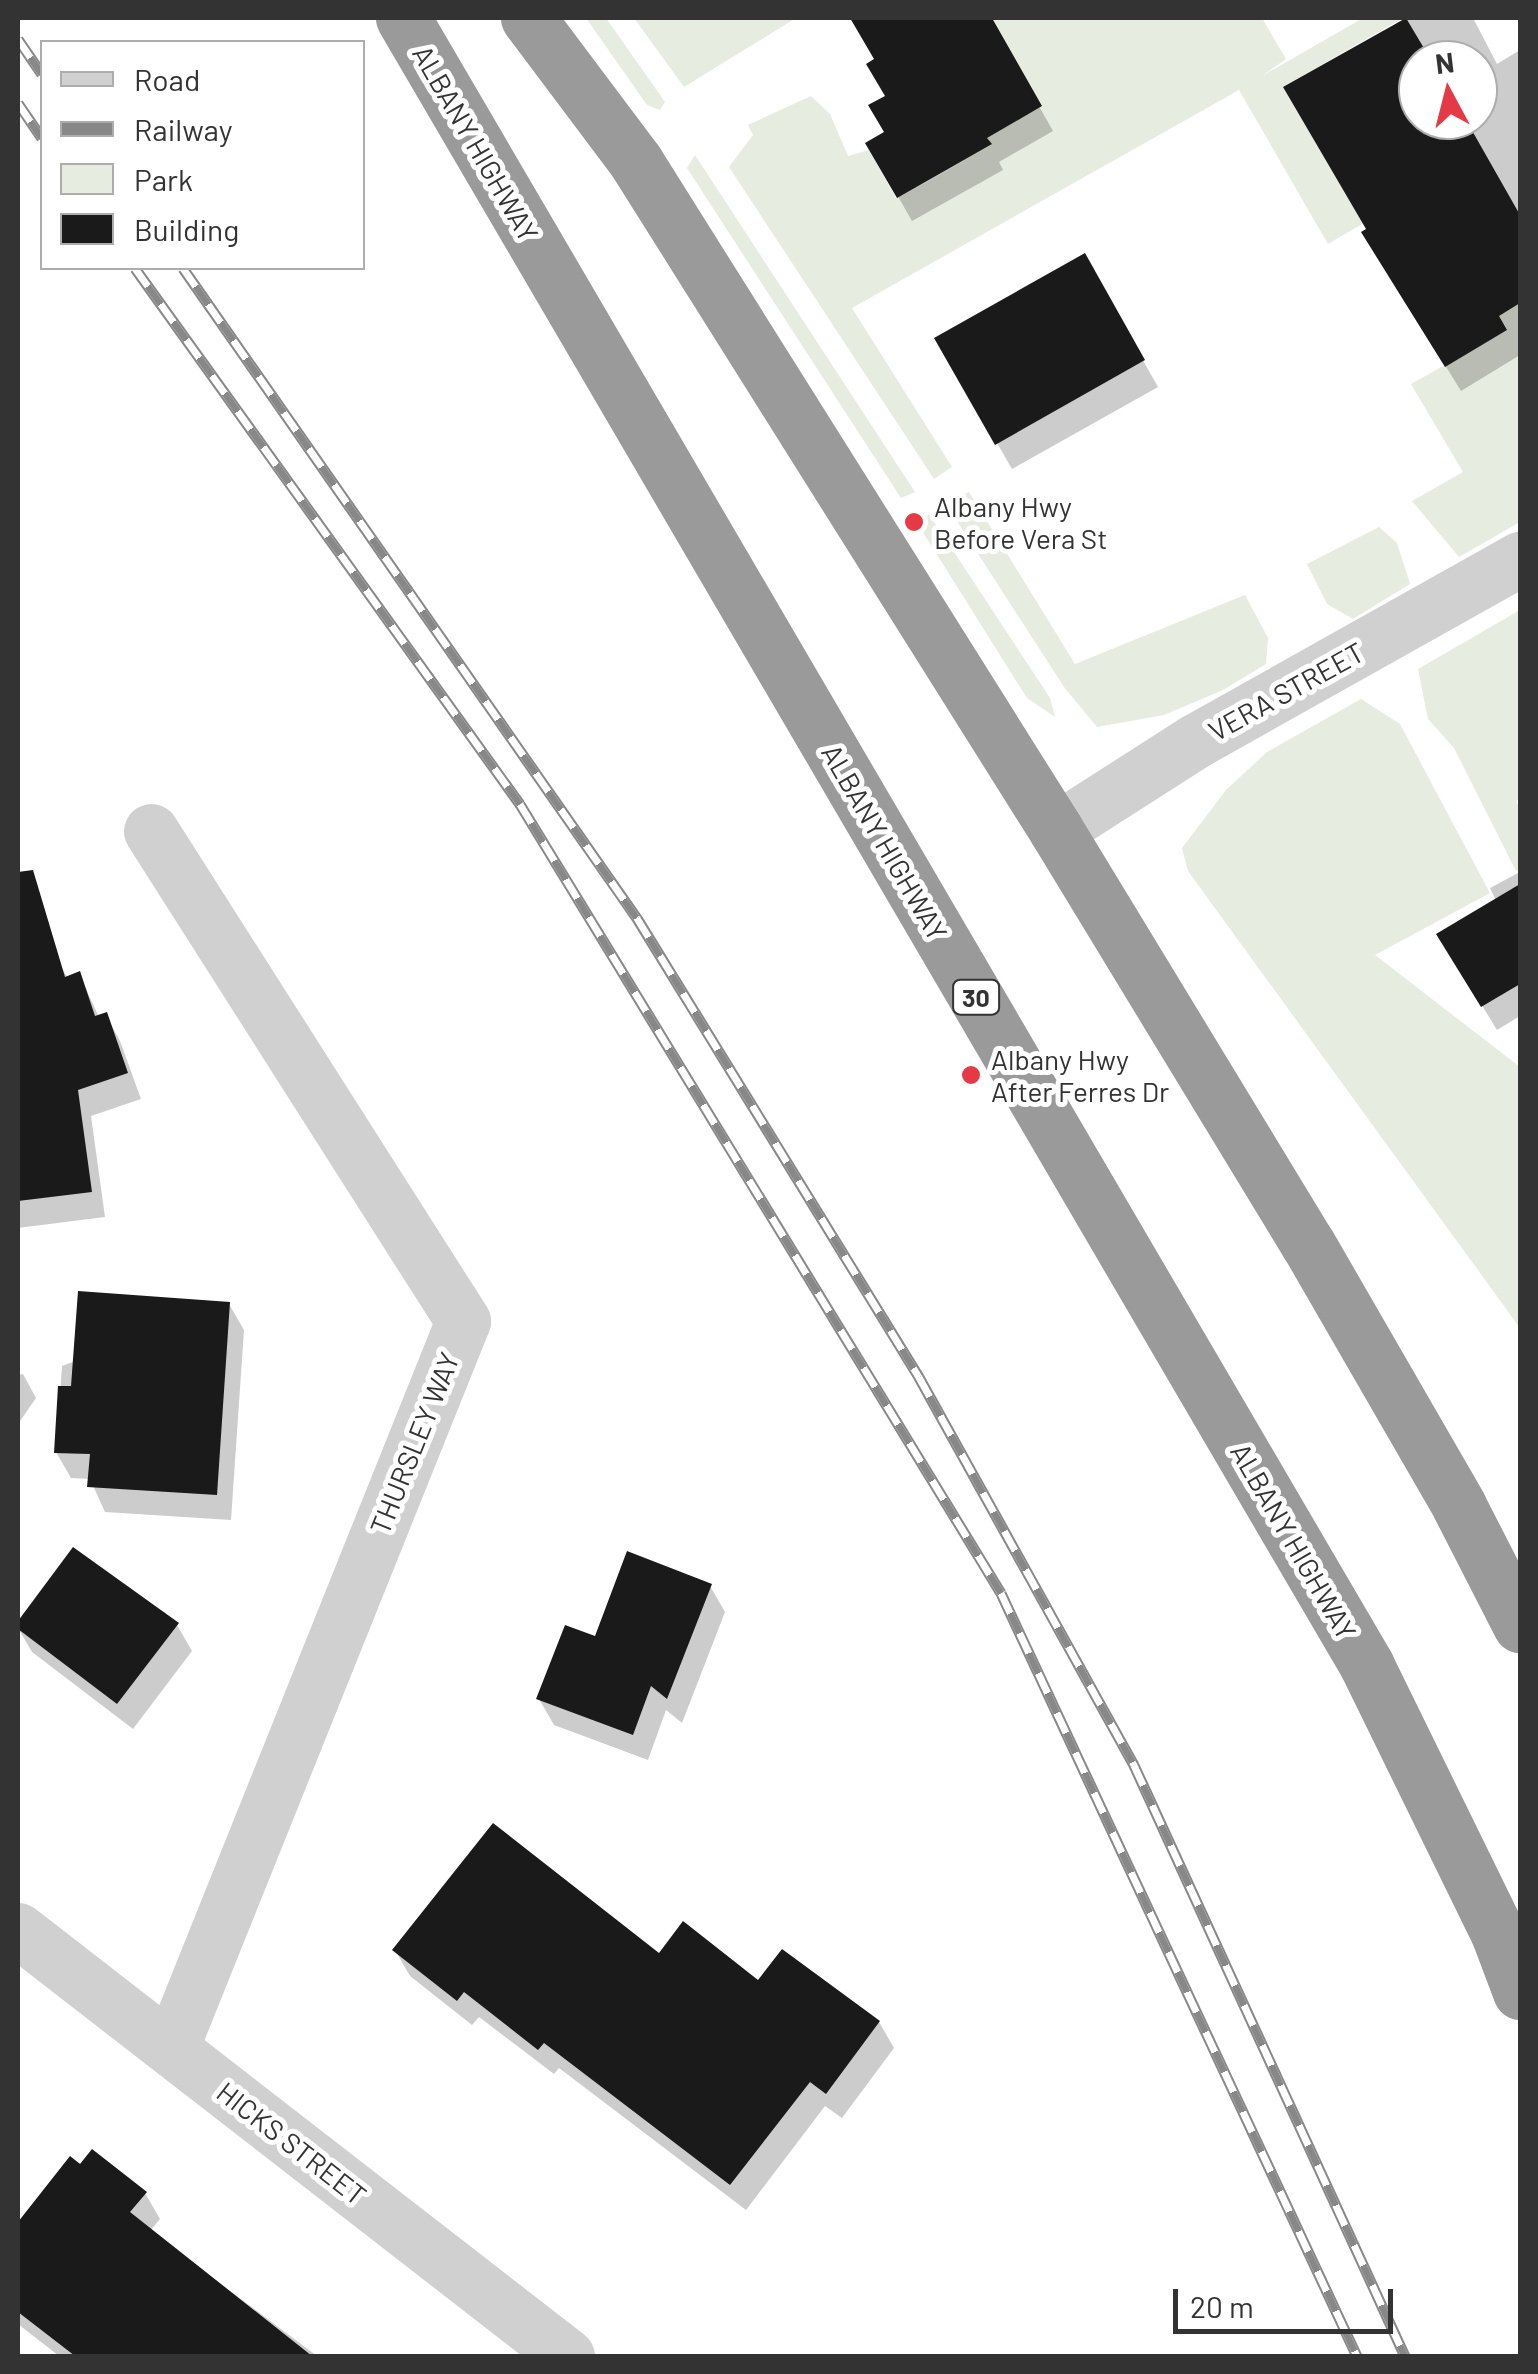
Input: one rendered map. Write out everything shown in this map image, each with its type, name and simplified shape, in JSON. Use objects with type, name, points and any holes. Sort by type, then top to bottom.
[{"type":"highway","name":"ALBANY HIGHWAY","points":[[402,18],[1368,1666],[1499,1936],[1520,1992]]},
{"type":"highway","points":[[528,18],[636,162],[1056,830],[1308,1244],[1459,1506],[1520,1624]]},
{"type":"highway","points":[[1459,1506],[1520,1571]]},
{"type":"street","name":"VERA STREET","points":[[1056,830],[1197,740],[1520,559]]},
{"type":"street","name":"THURSLEY WAY","points":[[150,831],[462,1321],[171,2048]]},
{"type":"street","name":"HICKS STREET","points":[[18,1930],[566,2356]]},
{"type":"green space","points":[[586,18],[606,18],[665,102],[660,110],[647,105]]},
{"type":"green space","points":[[634,18],[796,18],[684,87]]},
{"type":"green space","points":[[992,18],[1262,18],[1286,59],[1262,76],[1363,18],[1403,18],[1283,87],[1357,213],[1427,186],[1328,244],[1239,90],[852,308],[952,467],[934,479],[729,167],[753,135],[748,125],[811,96],[830,114],[848,156],[869,150],[896,198],[929,181],[991,145],[987,138],[1041,106]]},
{"type":"green space","points":[[695,155],[915,492],[901,498],[687,168]]},
{"type":"green space","points":[[1520,303],[1520,522],[1459,557],[1412,501],[1463,472],[1411,384],[1506,331],[1499,316]]},
{"type":"green space","points":[[969,492],[1075,664],[1245,595],[1268,638],[1266,664],[1223,690],[1164,715],[1097,727],[1064,687],[946,504]]},
{"type":"green space","points":[[929,514],[1050,698],[1055,717],[1027,698],[919,526]]},
{"type":"green space","points":[[1379,527],[1397,543],[1410,584],[1353,619],[1327,604],[1307,564]]},
{"type":"green space","points":[[1520,610],[1520,799],[1516,801],[1520,809],[1520,869],[1516,871],[1454,748],[1428,719],[1418,669]]},
{"type":"green space","points":[[1361,699],[1400,724],[1490,893],[1375,955],[1520,1067],[1520,1328],[1188,871],[1182,848],[1226,790],[1267,752]]},
{"type":"building","points":[[850,18],[992,18],[1042,106],[987,138],[992,144],[897,198],[865,143],[884,132],[868,105],[885,96],[866,64],[874,59]]},
{"type":"building","points":[[1406,18],[1419,40],[1398,40],[1398,140],[1477,140],[1520,215],[1520,303],[1499,316],[1507,330],[1445,367],[1361,232],[1366,229],[1283,87]]},
{"type":"building","points":[[1085,253],[1145,360],[995,445],[934,338]]},
{"type":"building","points":[[33,870],[65,977],[80,971],[95,1016],[107,1012],[128,1073],[78,1090],[92,1192],[18,1201],[18,872]]},
{"type":"building","points":[[1520,884],[1520,984],[1481,1007],[1436,934]]},
{"type":"building","points":[[78,1291],[230,1302],[217,1495],[87,1487],[90,1454],[54,1453],[58,1386],[71,1386]]},
{"type":"building","points":[[73,1547],[179,1623],[117,1704],[18,1629],[18,1621]]},
{"type":"building","points":[[627,1551],[712,1584],[667,1699],[651,1686],[633,1735],[536,1699],[565,1625],[595,1636]]},
{"type":"building","points":[[493,1823],[659,1953],[683,1921],[758,1980],[782,1949],[880,2021],[826,2094],[810,2082],[730,2185],[544,2043],[538,2050],[464,1992],[457,2001],[392,1950]]},
{"type":"building","points":[[92,2149],[147,2192],[130,2212],[312,2356],[75,2356],[18,2312],[18,2222],[70,2156],[80,2164]]},
{"type":"railway","points":[[18,39],[40,71]]},
{"type":"railway","points":[[18,103],[40,135]]},
{"type":"railway","points":[[136,270],[520,804],[1001,1593],[1357,2356]]},
{"type":"railway","points":[[184,270],[637,918],[919,1377],[1134,1765],[1405,2356]]},
{"type":"place","name":"Albany Hwy Before Vera St","points":[[914,522]]},
{"type":"place","name":"Albany Hwy After Ferres Dr","points":[[971,1075]]}]
